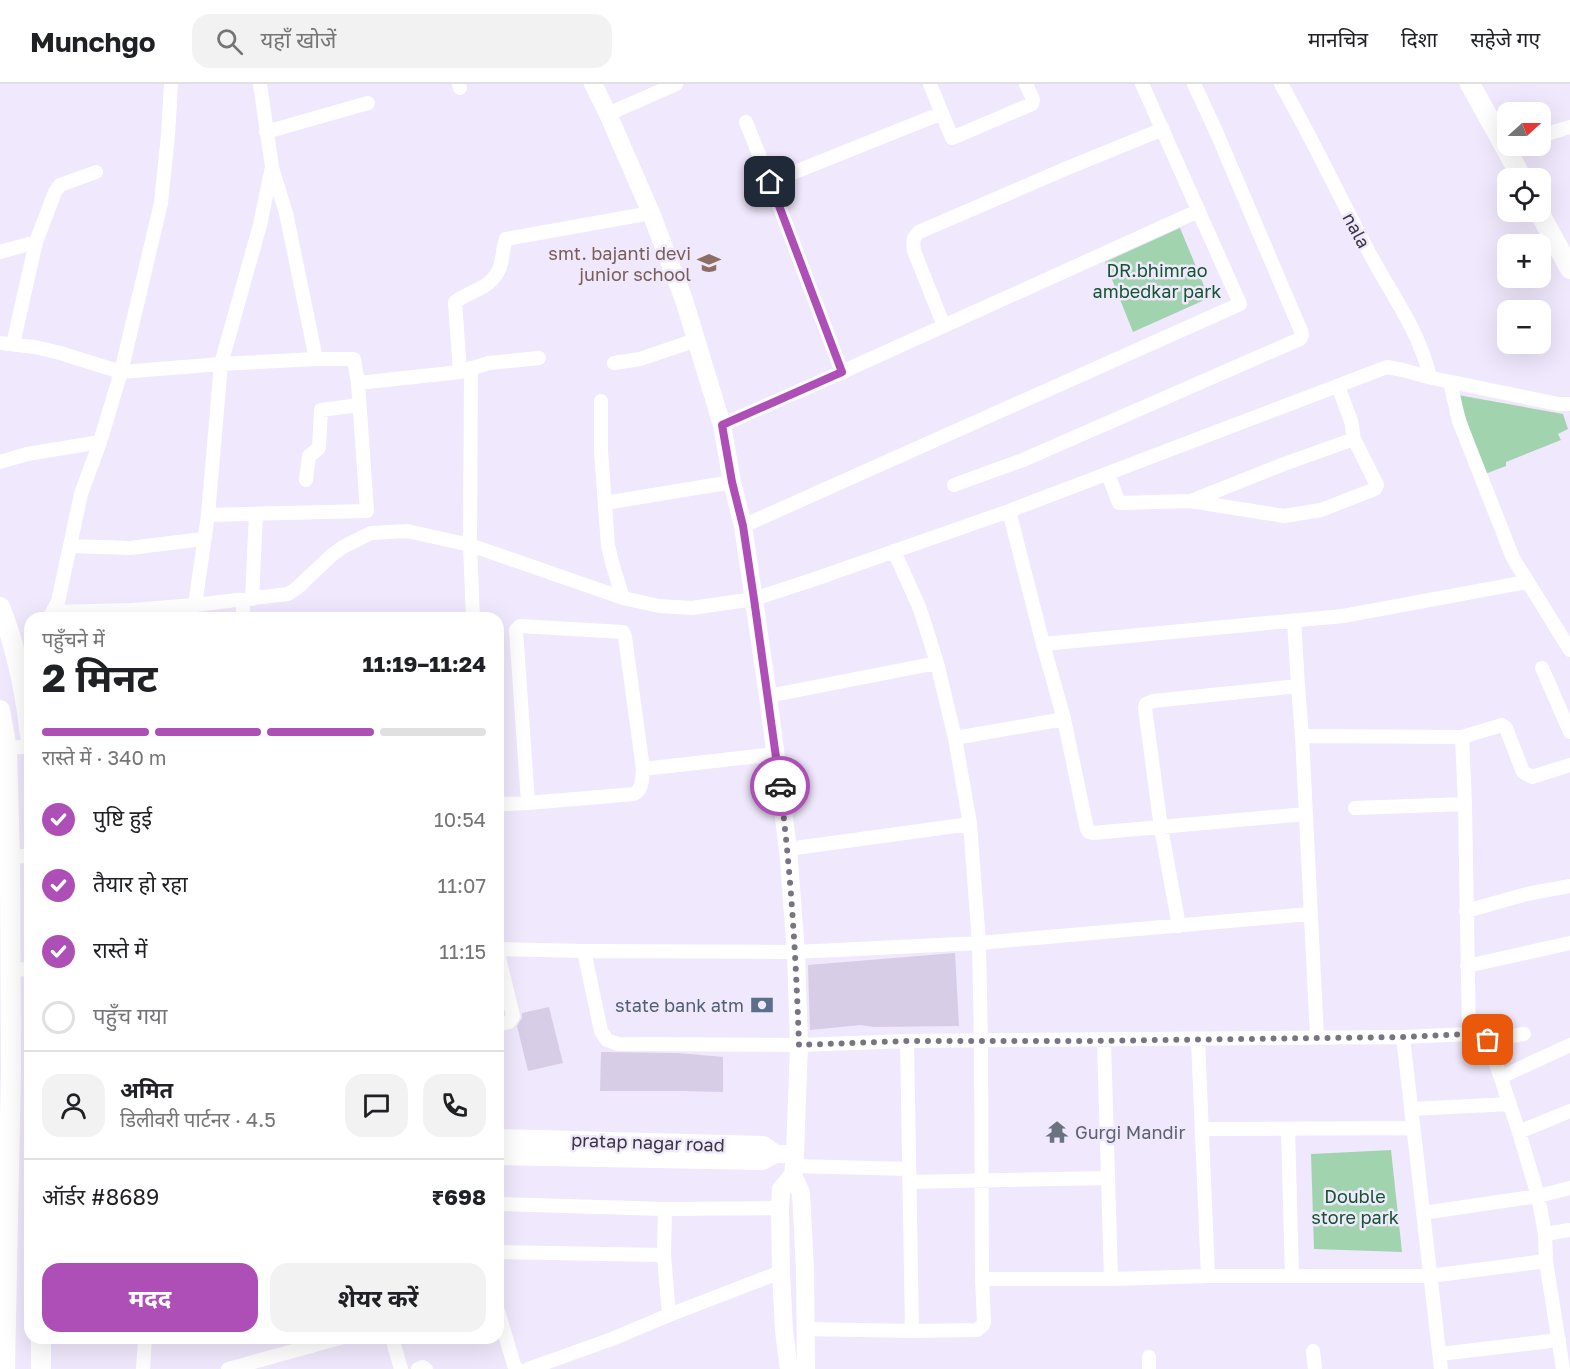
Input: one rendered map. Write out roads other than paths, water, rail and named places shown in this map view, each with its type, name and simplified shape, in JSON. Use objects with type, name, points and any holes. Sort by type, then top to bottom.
[{"type":"main road","points":[[1470,84],[1497,130]]},
{"type":"main road","points":[[1544,222],[1570,269]]},
{"type":"main road","points":[[0,608],[23,655]]},
{"type":"main road","points":[[0,710],[20,969],[6,1069],[5,1369]]},
{"type":"main road","points":[[41,1344],[41,1369]]},
{"type":"street","points":[[53,612],[58,602],[81,494],[100,442],[121,372],[161,203],[171,84]]},
{"type":"street","points":[[260,84],[272,167],[286,213],[316,359]]},
{"type":"street","points":[[593,84],[651,213],[680,290],[722,425],[732,482],[743,526],[788,849],[796,952],[799,1045],[794,1165],[801,1193],[805,1270],[806,1369]]},
{"type":"street","points":[[608,114],[676,84]]},
{"type":"street","points":[[930,84],[952,138],[1032,104],[1033,100],[1026,84]]},
{"type":"street","points":[[743,526],[1240,304],[1142,84]]},
{"type":"street","points":[[954,485],[1023,460],[1300,339],[1301,331],[1194,84]]},
{"type":"street","name":"nala","points":[[1281,84],[1310,135],[1372,258],[1406,317],[1425,359],[1459,421],[1513,558],[1570,650]]},
{"type":"street","points":[[266,132],[368,103]]},
{"type":"street","points":[[770,182],[942,112]]},
{"type":"street","points":[[746,122],[842,372]]},
{"type":"street","points":[[1551,133],[1570,127]]},
{"type":"street","points":[[944,326],[914,251],[913,242],[919,232],[1163,129]]},
{"type":"street","points":[[195,605],[208,515],[221,364],[261,225],[272,167]]},
{"type":"street","points":[[96,172],[60,185],[55,192],[36,242],[6,343],[60,352],[121,372],[221,364],[354,359],[358,383],[367,511],[208,515]]},
{"type":"street","points":[[722,425],[1198,211]]},
{"type":"street","points":[[473,612],[465,370],[455,302],[480,290],[495,277],[500,266],[506,238],[651,213]]},
{"type":"street","points":[[0,252],[36,242]]},
{"type":"street","points":[[614,363],[640,359],[696,340]]},
{"type":"street","points":[[358,383],[465,370],[489,363],[539,358]]},
{"type":"street","points":[[99,612],[195,605],[288,594],[343,547],[371,533],[390,531],[407,531],[470,545],[623,598],[658,606],[692,608],[754,599],[1009,512],[1387,367],[1558,404],[1570,404]]},
{"type":"street","points":[[1108,474],[1119,503],[1190,501],[1284,516],[1320,510],[1375,489],[1376,482],[1354,439],[1351,422],[1338,386]]},
{"type":"street","points":[[601,401],[601,451],[608,546],[623,598]]},
{"type":"street","points":[[306,480],[309,456],[319,448],[321,410],[359,405]]},
{"type":"street","points":[[1190,501],[1354,439]]},
{"type":"street","points":[[0,462],[27,454],[100,442]]},
{"type":"street","points":[[605,503],[732,482]]},
{"type":"street","points":[[1009,512],[1064,719],[1089,832],[1161,828],[1306,814]]},
{"type":"street","points":[[244,612],[256,514]]},
{"type":"street","points":[[70,546],[130,548],[203,539]]},
{"type":"street","points":[[805,1329],[977,1330],[984,1322],[979,943],[970,824],[955,738],[937,663],[920,609],[894,551]]},
{"type":"street","points":[[1043,644],[1343,616],[1527,582]]},
{"type":"street","points":[[1294,620],[1317,1037]]},
{"type":"street","points":[[504,804],[528,803],[634,794],[640,789],[643,769],[623,632],[520,626],[516,630],[528,803]]},
{"type":"street","points":[[768,696],[937,663]]},
{"type":"street","points":[[1542,668],[1570,732]]},
{"type":"street","points":[[1179,926],[1161,828],[1146,704],[1153,701],[1298,686]]},
{"type":"street","points":[[955,738],[1064,719]]},
{"type":"street","points":[[1302,736],[1462,737],[1502,725],[1506,728],[1525,775],[1532,777],[1570,765]]},
{"type":"street","points":[[1462,737],[1469,1034]]},
{"type":"street","points":[[4,749],[24,747]]},
{"type":"street","points":[[643,769],[776,754]]},
{"type":"street","points":[[1355,808],[1465,804]]},
{"type":"street","points":[[788,849],[970,824]]},
{"type":"street","points":[[10,858],[24,856]]},
{"type":"street","points":[[1466,911],[1527,894],[1570,886]]},
{"type":"street","points":[[504,951],[796,952],[979,943],[1310,914]]},
{"type":"street","points":[[1467,966],[1570,943]]},
{"type":"street","points":[[584,951],[601,1031],[607,1040],[618,1044],[799,1045],[907,1041],[1198,1040],[1469,1034],[1488,1040],[1524,1034]]},
{"type":"street","points":[[504,977],[513,1016],[509,1022],[504,1023]]},
{"type":"street","points":[[1403,1037],[1441,1369]]},
{"type":"street","points":[[1198,1040],[1208,1276]]},
{"type":"street","points":[[1488,1040],[1538,1196],[1563,1369]]},
{"type":"street","points":[[907,1041],[912,1331]]},
{"type":"street","points":[[1104,1041],[1111,1279]]},
{"type":"street","points":[[1501,1077],[1570,1046]]},
{"type":"street","points":[[1412,1109],[1510,1104]]},
{"type":"street","points":[[1519,1132],[1570,1111]]},
{"type":"street","points":[[1287,1128],[1292,1276]]},
{"type":"street","points":[[1202,1129],[1414,1128]]},
{"type":"street","name":"pratap nagar road","points":[[504,1138],[763,1145],[794,1165]]},
{"type":"street","points":[[504,1156],[762,1161],[776,1154]]},
{"type":"street","points":[[794,1165],[909,1176],[982,1180],[1108,1178]]},
{"type":"street","points":[[789,1369],[784,1331],[780,1208],[781,1189],[794,1165]]},
{"type":"street","points":[[1423,1213],[1538,1196],[1570,1188]]},
{"type":"street","points":[[504,1204],[665,1209],[780,1208]]},
{"type":"street","points":[[665,1209],[664,1255],[669,1315]]},
{"type":"street","points":[[1545,1234],[1570,1230]]},
{"type":"street","points":[[504,1252],[664,1255]]},
{"type":"street","points":[[982,1280],[1208,1276],[1430,1276],[1546,1261]]},
{"type":"street","points":[[528,1369],[612,1339],[781,1272]]},
{"type":"street","points":[[504,1331],[517,1369]]},
{"type":"street","points":[[1440,1354],[1559,1340]]},
{"type":"street","points":[[143,1369],[145,1344]]},
{"type":"street","points":[[287,1344],[289,1352]]},
{"type":"street","points":[[228,1369],[318,1344]]},
{"type":"street","points":[[394,1344],[401,1369]]},
{"type":"street","points":[[1313,1351],[1315,1369]]},
{"type":"street","points":[[418,1369],[423,1367],[426,1369]]},
{"type":"place","name":"smt. bajanti devi junior school","points":[[709,263]]},
{"type":"place","name":"state bank atm","points":[[762,1005]]},
{"type":"place","name":"Gurgi Mandir","points":[[1057,1132]]},
{"type":"park label","name":"DR.bhimrao ambedkar park","points":[[1157,280]]},
{"type":"park label","name":"Double store park","points":[[1355,1206]]}]
